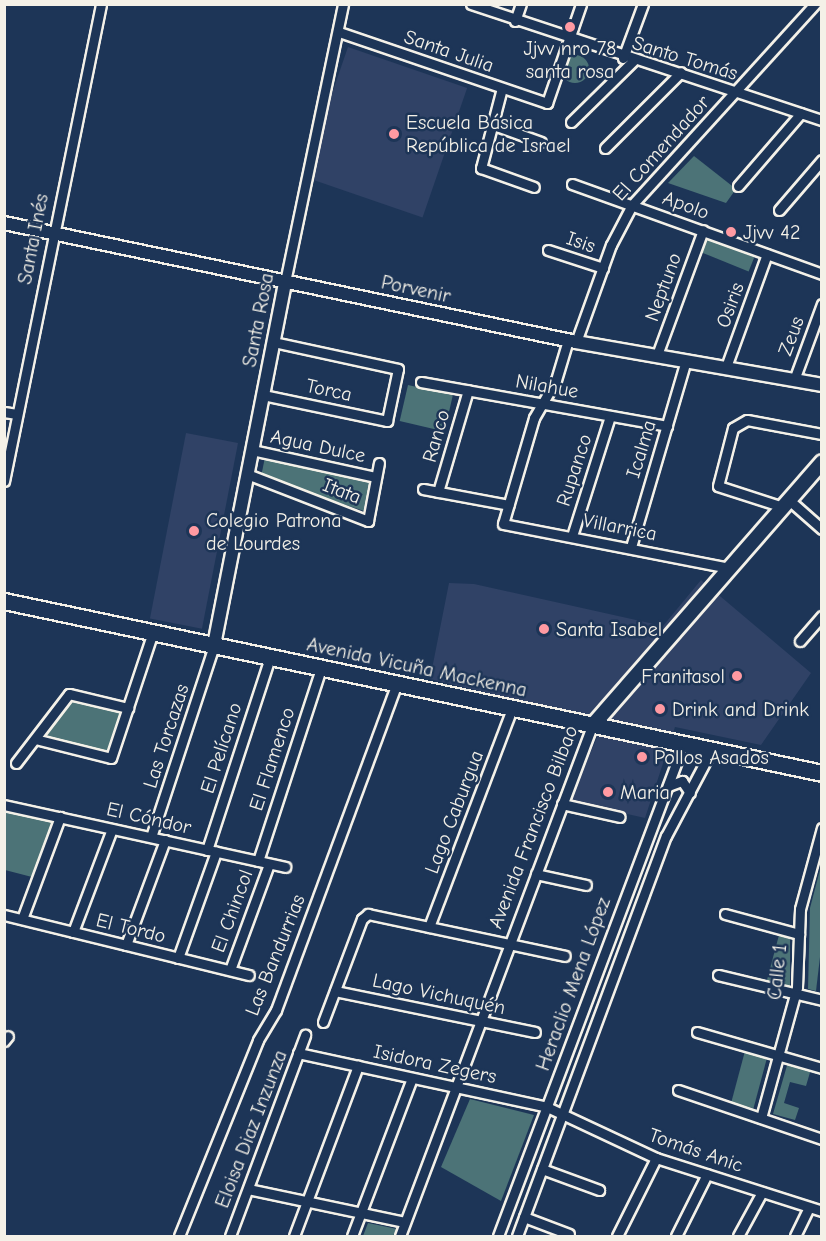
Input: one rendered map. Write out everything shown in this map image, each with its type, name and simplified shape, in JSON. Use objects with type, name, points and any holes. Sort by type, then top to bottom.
[{"type":"main road","name":"Avenida Francisco Bilbao","points":[[592,726],[822,462]]},
{"type":"main road","name":"Avenida Vicuña Mackenna","points":[[4,601],[822,773]]},
{"type":"street","name":"Santa Inés","points":[[4,481],[52,233],[101,4]]},
{"type":"street","name":"Santa Rosa","points":[[214,645],[285,282],[344,4]]},
{"type":"street","name":"Santo Tomás","points":[[471,4],[623,58],[681,72],[822,120]]},
{"type":"street","points":[[515,21],[521,4]]},
{"type":"street","points":[[569,40],[581,4]]},
{"type":"street","points":[[623,58],[643,4]]},
{"type":"street","name":"El Comendador","points":[[503,524],[543,404],[632,205],[815,4]]},
{"type":"street","name":"Santa Julia","points":[[339,32],[547,103],[569,40]]},
{"type":"street","points":[[570,122],[634,60]]},
{"type":"street","points":[[605,148],[681,72]]},
{"type":"street","points":[[502,88],[481,168],[534,187]]},
{"type":"street","points":[[738,186],[801,113]]},
{"type":"street","points":[[491,124],[541,142]]},
{"type":"street","points":[[779,210],[822,160]]},
{"type":"street","name":"Apolo","points":[[572,184],[822,274]]},
{"type":"street","name":"Porvenir","points":[[4,223],[572,341],[822,385]]},
{"type":"street","name":"Neptuno","points":[[657,355],[703,230]]},
{"type":"street","name":"Isis","points":[[548,250],[603,268]]},
{"type":"street","name":"Osiris","points":[[726,367],[767,254]]},
{"type":"street","name":"Zeus","points":[[794,380],[822,304]]},
{"type":"street","name":"Torca","points":[[263,395],[387,421],[398,369],[273,342]]},
{"type":"street","name":"Icalma","points":[[631,547],[686,360]]},
{"type":"street","name":"Nilahue","points":[[421,382],[667,426]]},
{"type":"street","name":"Ranco","points":[[438,492],[468,390]]},
{"type":"street","points":[[4,412],[17,414]]},
{"type":"street","name":"Rupanco","points":[[572,536],[610,416]]},
{"type":"street","points":[[822,434],[747,420],[732,428],[718,486],[786,503],[822,529]]},
{"type":"street","name":"Agua Dulce","points":[[252,450],[376,477]]},
{"type":"street","name":"Itata","points":[[247,474],[368,521],[379,463]]},
{"type":"street","points":[[423,489],[509,505]]},
{"type":"street","name":"Villarrica","points":[[503,524],[631,547],[729,568]]},
{"type":"street","points":[[800,641],[822,616]]},
{"type":"street","points":[[35,739],[111,758],[153,632]]},
{"type":"street","name":"Las Torcazas","points":[[151,837],[214,645]]},
{"type":"street","name":"El Pelícano","points":[[178,958],[270,657]]},
{"type":"street","name":"El Flamenco","points":[[258,861],[321,668]]},
{"type":"street","name":"Las Bandurrias","points":[[179,1236],[258,1040],[276,1010],[397,683]]},
{"type":"street","points":[[16,764],[69,694],[128,708]]},
{"type":"street","name":"Lago Caburgua","points":[[429,927],[513,709]]},
{"type":"street","name":"Avenida Francisco Bilbao","points":[[400,1236],[592,726]]},
{"type":"street","name":"Heraclio Mena López","points":[[498,1236],[683,745]]},
{"type":"street","name":"Heraclio Mena López","points":[[517,1236],[666,836],[711,751]]},
{"type":"street","points":[[667,786],[682,782],[690,793]]},
{"type":"street","points":[[562,804],[620,818]]},
{"type":"street","name":"El Cóndor","points":[[4,805],[285,867]]},
{"type":"street","points":[[22,919],[60,817]]},
{"type":"street","name":"Calle 1","points":[[761,1118],[796,995],[801,900],[822,828]]},
{"type":"street","points":[[73,932],[112,829]]},
{"type":"street","points":[[126,945],[165,840]]},
{"type":"street","name":"El Chincol","points":[[230,970],[269,864]]},
{"type":"street","points":[[536,873],[586,885]]},
{"type":"street","points":[[725,914],[799,934]]},
{"type":"street","name":"El Tordo","points":[[4,915],[249,975]]},
{"type":"street","points":[[323,1022],[366,915],[565,956]]},
{"type":"street","points":[[600,961],[608,969],[617,964]]},
{"type":"street","points":[[718,975],[822,1000]]},
{"type":"street","name":"Lago Vichuquén","points":[[335,991],[535,1032]]},
{"type":"street","points":[[697,1032],[822,1068]]},
{"type":"street","name":"Eloisa Diaz Inzunza","points":[[230,1236],[305,1035]]},
{"type":"street","name":"Isidora Zegers","points":[[298,1053],[547,1107],[562,1114]]},
{"type":"street","points":[[294,1236],[358,1066]]},
{"type":"street","points":[[352,1236],[412,1078]]},
{"type":"street","points":[[678,1090],[822,1139]]},
{"type":"street","name":"Tomás Anic","points":[[562,1114],[656,1158],[822,1211]]},
{"type":"street","points":[[617,1236],[656,1158]]},
{"type":"street","points":[[542,1169],[599,1190]]},
{"type":"street","points":[[676,1236],[707,1174]]},
{"type":"street","points":[[248,1189],[405,1222]]},
{"type":"street","points":[[738,1236],[762,1192]]},
{"type":"street","points":[[795,1236],[809,1207]]},
{"type":"street","points":[[524,1217],[569,1234]]},
{"type":"shaded area","name":"Escuela Básica República de Israel","points":[[348,47],[467,88],[423,218],[303,177]]},
{"type":"shaded area","name":"Colegio Patrona de Lourdes","points":[[186,433],[238,443],[202,629],[150,619]]},
{"type":"shaded area","points":[[701,580],[811,673],[761,745],[675,727],[645,818],[570,801],[604,721],[430,679],[449,583],[474,584],[663,626]]},
{"type":"green space","points":[[575,55],[585,59],[589,69],[585,79],[575,83],[565,79],[561,69],[565,59]]},
{"type":"green space","points":[[694,156],[736,189],[726,203],[668,183]]},
{"type":"green space","points":[[706,238],[754,257],[749,271],[700,252]]},
{"type":"green space","points":[[408,385],[453,395],[444,431],[400,421]]},
{"type":"green space","points":[[265,457],[370,482],[364,511],[261,477]]},
{"type":"green space","points":[[71,701],[120,713],[107,752],[45,738]]},
{"type":"green space","points":[[5,811],[52,822],[32,877],[5,870]]},
{"type":"green space","points":[[821,866],[822,940],[816,991],[808,989],[810,908]]},
{"type":"green space","points":[[779,935],[790,939],[790,986],[767,980]]},
{"type":"green space","points":[[745,1051],[767,1057],[753,1108],[731,1102]]},
{"type":"green space","points":[[788,1062],[811,1069],[806,1086],[790,1082],[784,1103],[799,1108],[795,1120],[773,1114]]},
{"type":"green space","points":[[470,1099],[534,1115],[501,1201],[441,1167]]},
{"type":"green space","points":[[368,1223],[397,1229],[393,1236],[363,1236]]},
{"type":"place","name":"Jjvv nro 78 santa rosa","points":[[570,27]]},
{"type":"place","name":"Escuela Básica República de Israel","points":[[394,134]]},
{"type":"place","name":"Jjvv 42","points":[[731,232]]},
{"type":"place","name":"Colegio Patrona de Lourdes","points":[[194,531]]},
{"type":"place","name":"Santa Isabel","points":[[544,629]]},
{"type":"place","name":"Franitasol","points":[[737,676]]},
{"type":"place","name":"Drink and Drink","points":[[660,709]]},
{"type":"place","name":"Pollos Asados","points":[[642,757]]},
{"type":"place","name":"Maria","points":[[608,792]]}]
